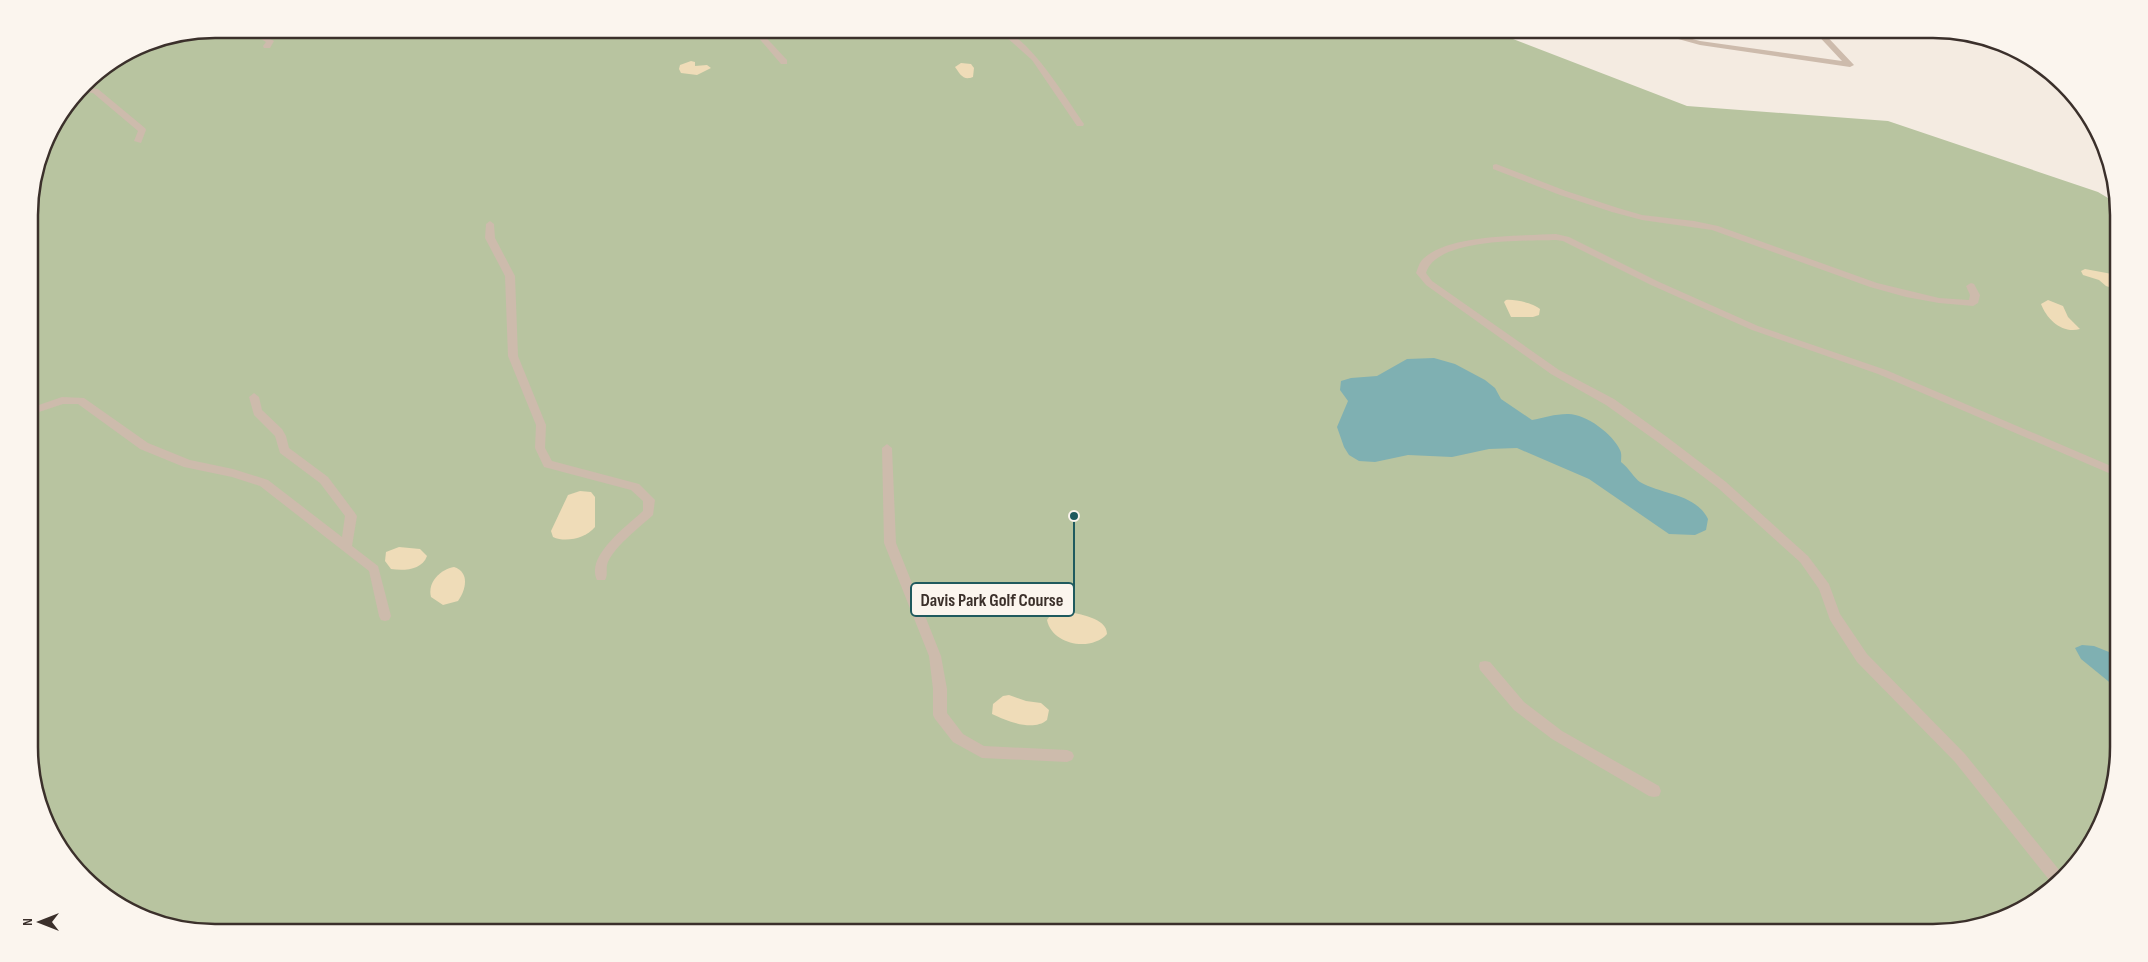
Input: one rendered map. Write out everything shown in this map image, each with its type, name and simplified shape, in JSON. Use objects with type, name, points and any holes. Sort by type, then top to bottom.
[{"type":"street","points":[[1681,38],[1700,43],[1850,65],[1824,38]]},
{"type":"lane","points":[[264,38],[270,41],[267,46]]},
{"type":"lane","points":[[762,38],[784,62]]},
{"type":"lane","points":[[1011,38],[1035,58],[1080,124]]},
{"type":"lane","points":[[88,90],[95,91],[142,130],[138,141]]},
{"type":"lane","points":[[1496,167],[1571,196],[1634,215],[1715,228],[1904,294],[1941,302],[1973,303],[1975,295],[1971,286]]},
{"type":"lane","points":[[490,224],[490,238],[510,276],[513,356],[541,425],[540,448],[548,464],[634,487],[649,500],[649,512],[610,548],[601,564],[602,577]]},
{"type":"lane","points":[[2055,876],[1960,758],[1862,658],[1834,616],[1825,587],[1804,559],[1722,485],[1663,440],[1610,402],[1555,372],[1429,283],[1421,273],[1425,262],[1447,249],[1468,243],[1556,237],[1566,239],[1654,283],[1755,328],[1882,372],[2110,470]]},
{"type":"lane","points":[[254,397],[258,412],[278,430],[284,439],[284,450],[320,476],[335,492],[351,516],[346,548]]},
{"type":"lane","points":[[38,409],[62,401],[80,400],[144,446],[188,464],[233,473],[264,483],[374,569],[385,616]]},
{"type":"lane","points":[[887,448],[890,543],[935,656],[940,689],[940,716],[958,738],[982,752],[1067,756]]},
{"type":"lane","points":[[1485,666],[1519,706],[1557,735],[1654,791]]},
{"type":"green space","points":[[203,38],[1510,38],[1687,106],[1888,121],[2098,192],[2110,199],[2110,759],[2107,782],[2101,804],[2081,846],[2059,873],[2032,895],[1990,915],[1968,921],[1933,925],[215,925],[180,921],[158,915],[116,895],[89,873],[61,836],[51,815],[41,782],[38,759],[38,205],[41,180],[51,147],[67,116],[89,89],[116,67],[147,51],[180,41]]},
{"type":"sand","points":[[691,61],[695,62],[695,66],[707,65],[711,68],[697,75],[681,73],[680,65]]},
{"type":"sand","points":[[961,63],[971,64],[974,68],[973,77],[967,78],[960,74],[955,67]]},
{"type":"sand","points":[[2085,269],[2110,274],[2110,287],[2099,280],[2083,275],[2081,271]]},
{"type":"sand","points":[[1506,300],[1533,305],[1540,309],[1539,315],[1533,317],[1511,317],[1504,302]]},
{"type":"sand","points":[[2048,300],[2063,306],[2068,317],[2080,329],[2062,328],[2051,320],[2041,304]]},
{"type":"sand","points":[[580,491],[591,492],[595,497],[595,527],[581,537],[564,540],[553,537],[551,531],[568,495]]},
{"type":"sand","points":[[399,547],[420,549],[427,556],[425,561],[417,567],[401,570],[391,569],[385,561],[386,552]]},
{"type":"sand","points":[[454,567],[463,573],[465,582],[463,592],[458,601],[443,605],[431,597],[431,586],[440,573]]},
{"type":"sand","points":[[1064,610],[1097,620],[1106,628],[1107,634],[1100,640],[1092,643],[1082,644],[1064,640],[1050,629],[1047,620],[1052,613]]},
{"type":"sand","points":[[1009,695],[1026,701],[1041,703],[1049,710],[1047,720],[1035,725],[1027,725],[1012,722],[992,714],[993,704],[1003,696]]},
{"type":"water","points":[[1434,358],[1455,364],[1485,380],[1495,388],[1501,399],[1532,420],[1567,414],[1582,417],[1598,426],[1611,437],[1620,450],[1621,462],[1640,482],[1687,499],[1702,510],[1708,519],[1706,530],[1695,535],[1669,534],[1589,479],[1517,448],[1489,449],[1452,457],[1408,455],[1375,462],[1359,461],[1349,455],[1337,427],[1348,401],[1340,390],[1341,381],[1351,378],[1377,376],[1407,359]]},
{"type":"water","points":[[2082,645],[2094,646],[2110,652],[2110,683],[2081,659],[2075,648]]},
{"type":"place","name":"Davis Park Golf Course","points":[[1074,516]]}]
